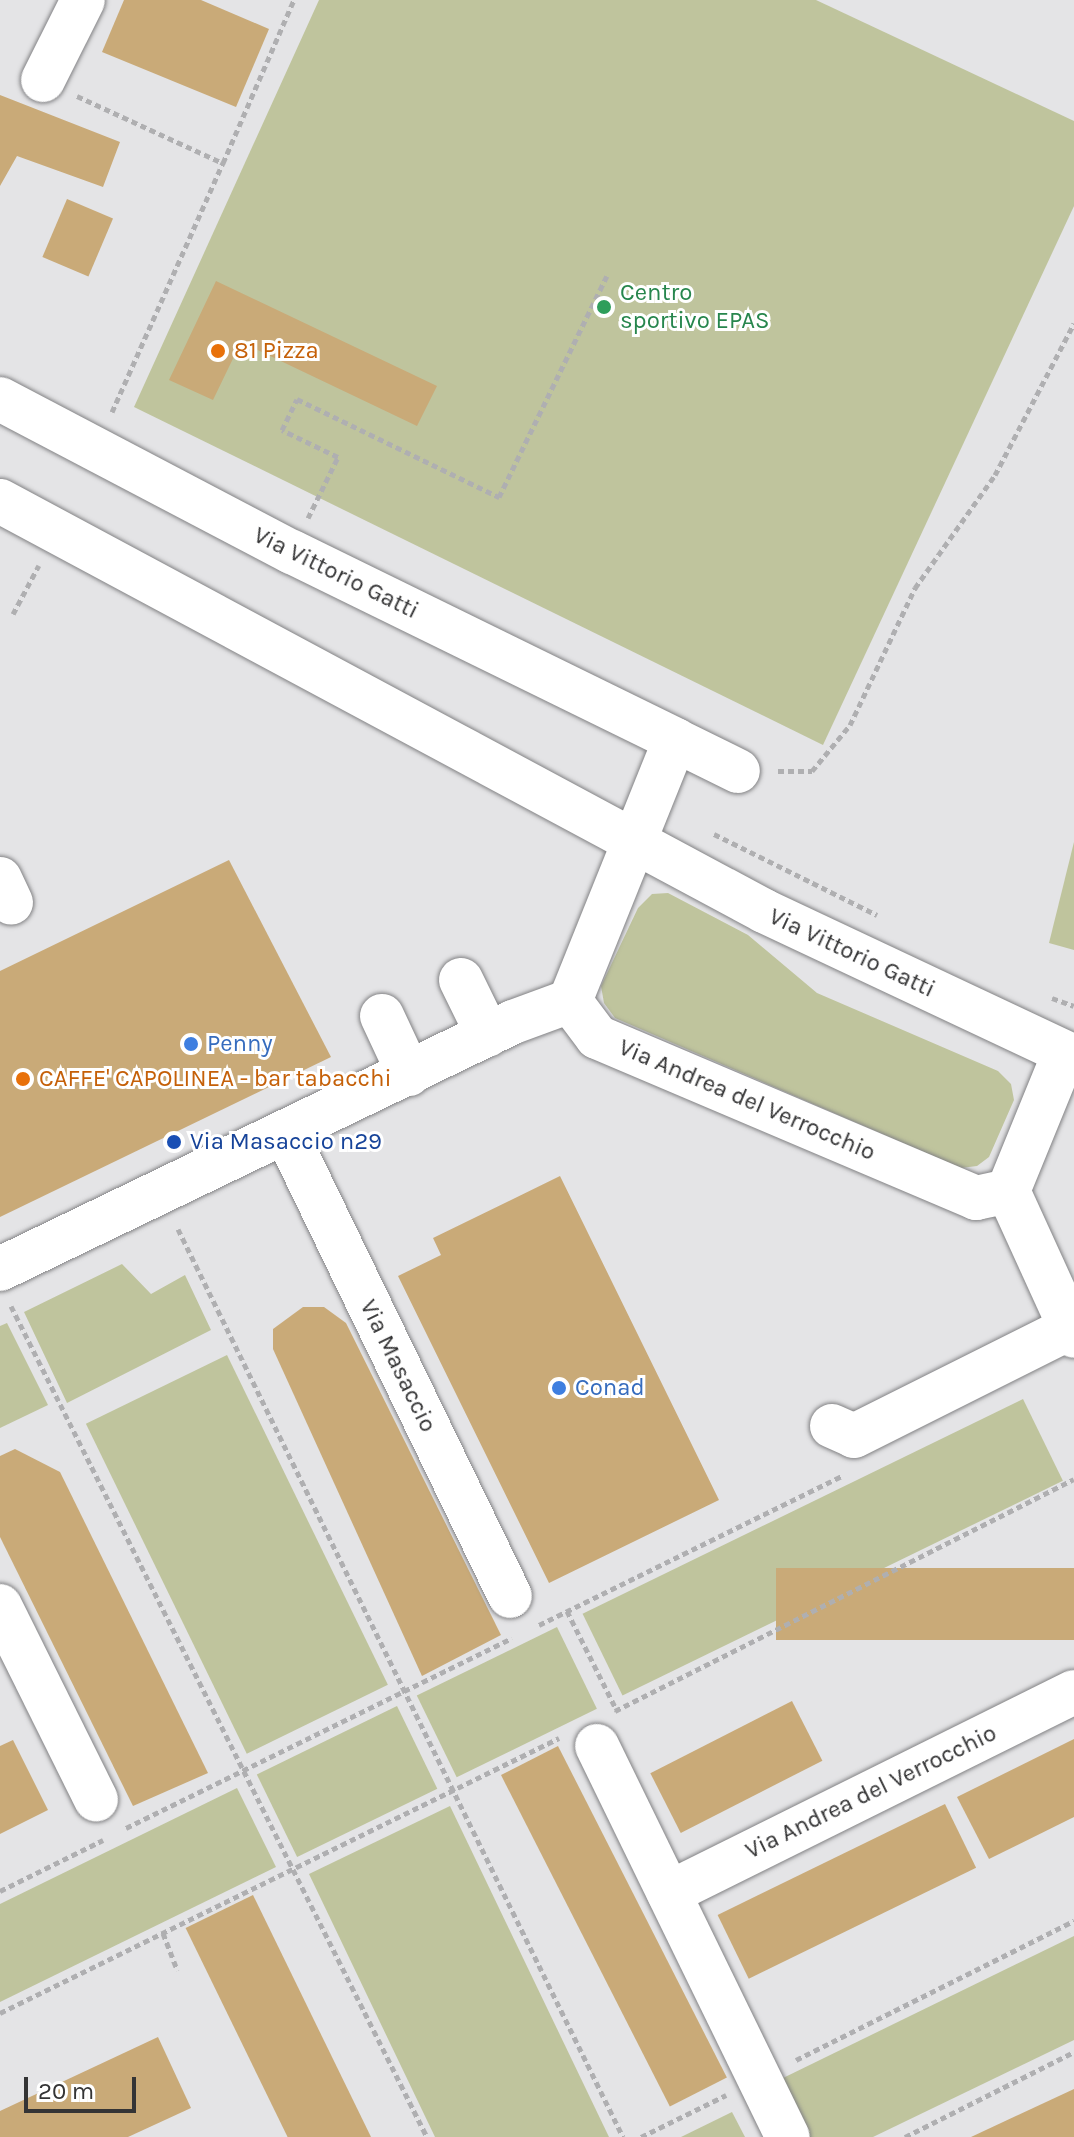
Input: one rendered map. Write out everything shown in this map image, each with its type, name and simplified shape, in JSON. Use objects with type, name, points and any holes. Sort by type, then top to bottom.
[{"type":"street","points":[[43,80],[83,0]]},
{"type":"street","name":"Via Vittorio Gatti","points":[[0,399],[292,552],[738,771]]},
{"type":"street","name":"Via Vittorio Gatti","points":[[0,501],[633,843],[1069,1056]]},
{"type":"street","points":[[3,1283],[161,1196],[488,1035],[570,1001],[675,740]]},
{"type":"street","points":[[461,980],[488,1035]]},
{"type":"street","name":"Via Andrea del Verrocchio","points":[[570,1001],[597,1037],[976,1198],[1008,1191]]},
{"type":"street","points":[[382,1016],[409,1074]]},
{"type":"street","points":[[832,1426],[854,1436],[948,1377],[1018,1341],[1072,1332],[1008,1191],[1069,1056]]},
{"type":"street","name":"Via Masaccio","points":[[287,1135],[338,1214],[510,1596]]},
{"type":"street","points":[[0,1606],[10,1651],[96,1799]]},
{"type":"street","name":"Via Andrea del Verrocchio","points":[[669,1893],[1074,1692]]},
{"type":"street","points":[[598,1726],[669,1893],[788,2137]]},
{"type":"path","points":[[95,451],[294,0]]},
{"type":"path","points":[[43,80],[223,163]]},
{"type":"path","points":[[292,552],[338,457],[282,430],[297,399],[499,497],[607,276]]},
{"type":"path","points":[[738,771],[812,771],[850,725],[915,588],[995,475],[1074,323]]},
{"type":"path","points":[[706,830],[889,921]]},
{"type":"path","points":[[1045,995],[1074,1006]]},
{"type":"path","points":[[161,1196],[623,2137]]},
{"type":"path","points":[[3,1283],[291,1869],[427,2137]]},
{"type":"path","points":[[0,2013],[453,1791],[598,1726],[1074,1479]]},
{"type":"path","points":[[567,1611],[598,1726]]},
{"type":"path","points":[[641,2137],[1074,1921]]},
{"type":"path","points":[[163,1933],[177,1970]]},
{"type":"path","points":[[905,2137],[1074,2052]]},
{"type":"green space","name":"Centro sportivo EPAS","points":[[319,0],[816,0],[1074,121],[1074,206],[823,745],[134,407]]},
{"type":"green space","points":[[1074,842],[1074,950],[1049,943]]},
{"type":"green space","points":[[668,893],[748,935],[817,993],[998,1071],[1011,1084],[1014,1100],[989,1157],[977,1166],[961,1168],[615,1018],[604,1003],[601,986],[638,908],[652,894]]},
{"type":"green space","points":[[122,1264],[151,1294],[185,1275],[211,1330],[67,1403],[24,1312]]},
{"type":"green space","points":[[7,1323],[48,1405],[0,1428],[0,1326]]},
{"type":"green space","points":[[227,1355],[388,1685],[247,1754],[86,1424]]},
{"type":"green space","points":[[1023,1399],[1063,1481],[622,1696],[583,1614]]},
{"type":"green space","points":[[557,1627],[597,1709],[457,1777],[417,1695]]},
{"type":"green space","points":[[397,1706],[437,1789],[297,1857],[257,1774]]},
{"type":"green space","points":[[237,1788],[276,1867],[0,2002],[0,1904]]},
{"type":"green space","points":[[450,1806],[609,2137],[435,2137],[309,1874]]},
{"type":"green space","points":[[1074,1936],[1074,2040],[873,2137],[810,2137],[781,2079]]},
{"type":"green space","points":[[732,2112],[745,2137],[681,2137]]},
{"type":"building","points":[[124,0],[201,0],[269,29],[236,107],[102,52]]},
{"type":"building","points":[[0,95],[120,142],[103,187],[17,156],[0,186]]},
{"type":"building","points":[[67,199],[113,219],[88,277],[42,257]]},
{"type":"building","points":[[216,281],[437,386],[417,426],[241,342],[213,400],[169,380]]},
{"type":"building","points":[[229,860],[331,1057],[0,1217],[0,971]]},
{"type":"building","name":"Conad","points":[[560,1176],[719,1500],[549,1583],[398,1276],[441,1255],[433,1238]]},
{"type":"building","points":[[303,1307],[324,1307],[346,1323],[501,1635],[422,1676],[273,1349],[273,1329]]},
{"type":"building","points":[[15,1449],[60,1472],[208,1773],[133,1806],[0,1537],[0,1456]]},
{"type":"building","points":[[776,1568],[1074,1568],[1074,1640],[776,1640]]},
{"type":"building","points":[[792,1701],[822,1761],[681,1833],[650,1773]]},
{"type":"building","points":[[1074,1739],[1074,1817],[989,1859],[957,1797]]},
{"type":"building","points":[[13,1740],[48,1810],[0,1834],[0,1746]]},
{"type":"building","points":[[558,1746],[727,2077],[670,2107],[501,1775]]},
{"type":"building","points":[[945,1804],[976,1868],[749,1979],[718,1915]]},
{"type":"building","points":[[253,1895],[371,2137],[288,2137],[186,1928]]},
{"type":"building","points":[[158,2037],[191,2108],[128,2137],[0,2137],[0,2111]]},
{"type":"building","points":[[1074,2089],[1074,2137],[971,2137]]},
{"type":"place","name":"Centro sportivo EPAS","points":[[604,307]]},
{"type":"place","name":"81 Pizza","points":[[218,351]]},
{"type":"place","name":"Penny","points":[[191,1044]]},
{"type":"place","name":"CAFFE' CAPOLINEA - bar tabacchi","points":[[23,1079]]},
{"type":"place","name":"Via Masaccio n29","points":[[174,1142]]},
{"type":"place","name":"Conad","points":[[559,1388]]}]
